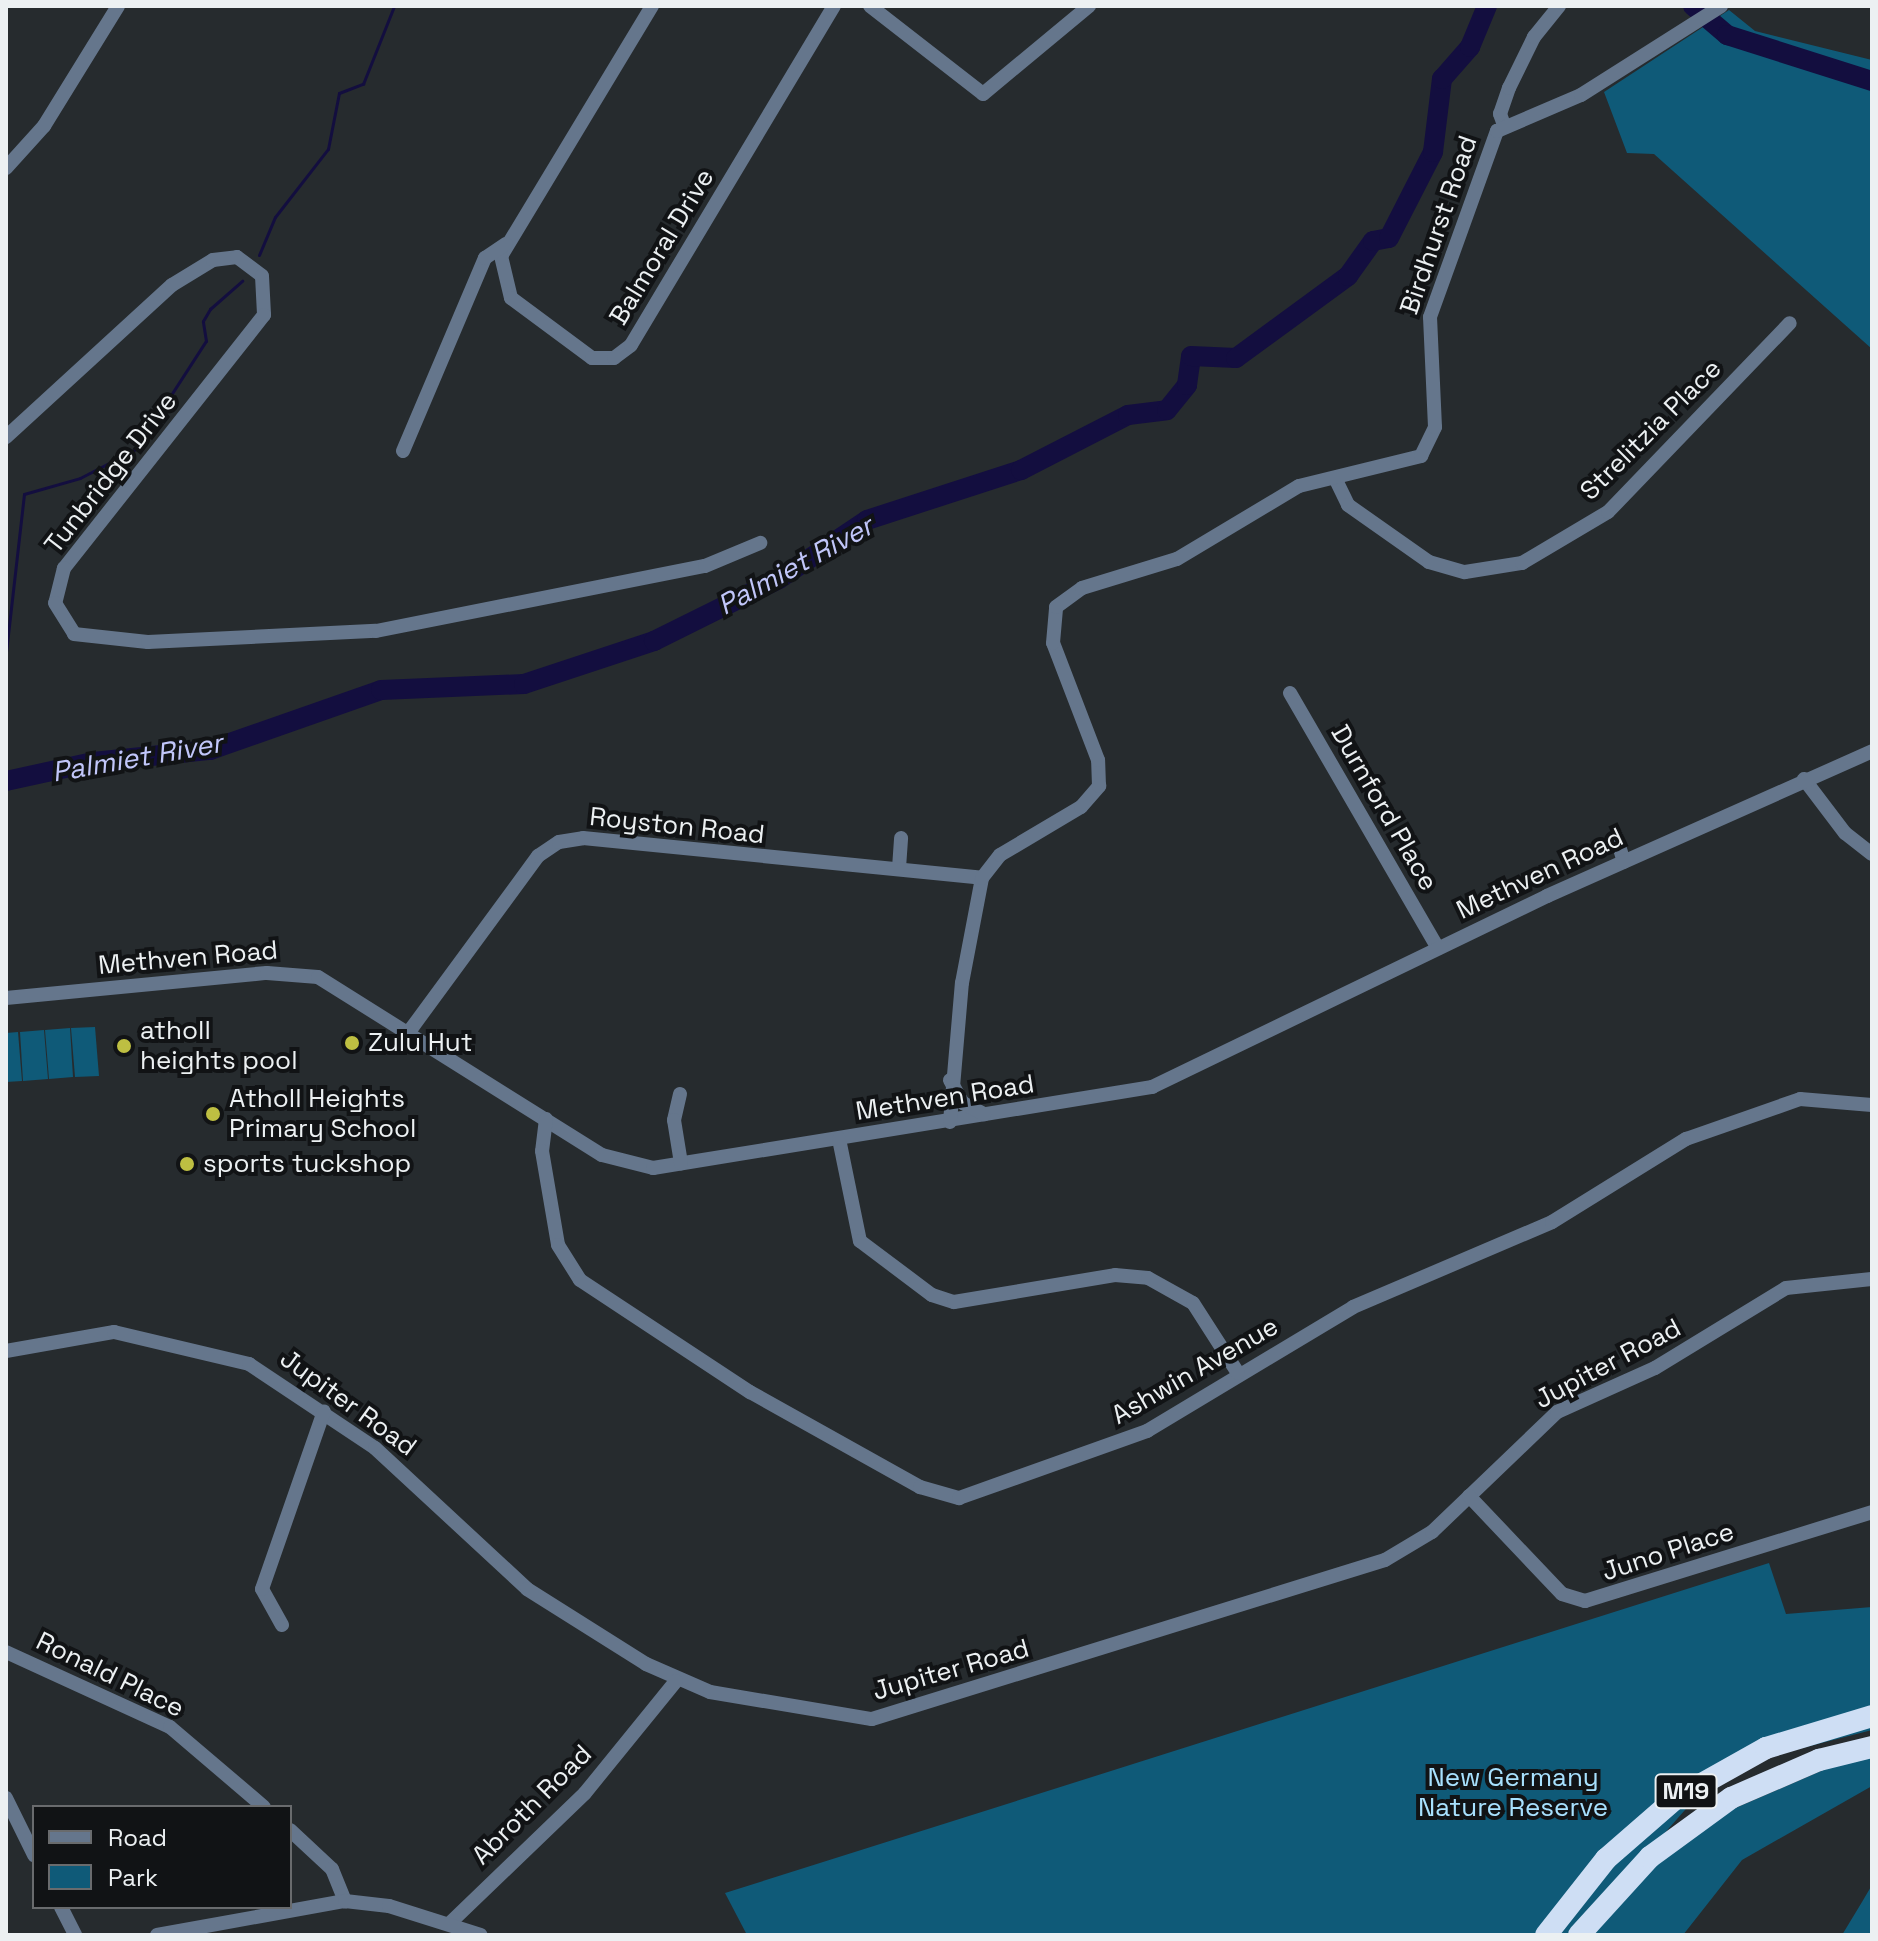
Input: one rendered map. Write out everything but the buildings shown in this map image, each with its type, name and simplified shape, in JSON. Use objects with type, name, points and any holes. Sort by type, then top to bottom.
[{"type":"highway","name":"M19","points":[[1546,1935],[1606,1859],[1721,1769],[1810,1731],[1872,1716]]},
{"type":"highway","name":"M19","points":[[1582,1931],[1650,1857],[1731,1798],[1804,1766],[1872,1747]]},
{"type":"highway","points":[[1529,1935],[1578,1874],[1634,1820],[1721,1769]]},
{"type":"street","points":[[6,168],[44,126],[118,6]]},
{"type":"street","name":"Balmoral Drive","points":[[652,6],[506,244],[501,280],[521,308],[585,356],[626,352],[834,6]]},
{"type":"street","points":[[870,6],[983,94],[1089,6]]},
{"type":"street","name":"Birdhurst Road","points":[[1504,125],[1500,114],[1509,88],[1534,37],[1559,6]]},
{"type":"street","name":"Birdhurst Road","points":[[982,878],[1000,855],[1081,807],[1099,786],[1098,760],[1053,643],[1056,607],[1082,588],[1177,559],[1299,486],[1406,463],[1431,444],[1430,317],[1488,150],[1504,125],[1581,95],[1721,6]]},
{"type":"street","points":[[403,451],[485,258],[506,244]]},
{"type":"street","name":"Tunbridge Drive","points":[[6,437],[172,285],[213,260],[237,257],[262,276],[264,315],[64,568],[55,603],[74,634],[148,642],[376,631],[705,566],[760,543]]},
{"type":"street","name":"Strelitzia Place","points":[[1335,478],[1348,505],[1429,562],[1465,572],[1522,563],[1608,512],[1790,323]]},
{"type":"street","name":"Durnford Place","points":[[1290,693],[1438,948]]},
{"type":"street","name":"Methven Road","points":[[6,998],[286,972],[345,989],[546,1119],[621,1163],[681,1163],[1152,1087],[1438,948],[1804,779],[1872,751]]},
{"type":"street","points":[[1804,779],[1845,833],[1872,854]]},
{"type":"street","points":[[1616,836],[1624,862]]},
{"type":"street","name":"Royston Road","points":[[411,1029],[538,856],[559,842],[583,838],[982,878]]},
{"type":"street","points":[[899,868],[901,838]]},
{"type":"street","points":[[950,1122],[950,1080],[982,878]]},
{"type":"street","points":[[950,1080],[963,1103],[988,1115]]},
{"type":"street","points":[[680,1094],[674,1120],[681,1163]]},
{"type":"street","name":"Ashwin Avenue","points":[[546,1119],[542,1151],[558,1245],[580,1280],[750,1392],[942,1496],[972,1495],[1125,1441],[1353,1307],[1552,1222],[1686,1139],[1800,1099],[1872,1105]]},
{"type":"street","points":[[839,1139],[860,1241],[932,1295],[954,1302],[1115,1275],[1148,1278],[1193,1303],[1238,1373]]},
{"type":"street","name":"Jupiter Road","points":[[6,1351],[105,1333],[142,1336],[249,1364],[324,1411],[397,1465],[527,1589],[676,1681],[842,1717],[897,1716],[1385,1560],[1432,1532],[1557,1412],[1655,1368],[1786,1288],[1872,1279]]},
{"type":"street","points":[[282,1625],[262,1589],[324,1411]]},
{"type":"street","name":"Juno Place","points":[[1469,1496],[1562,1594],[1585,1601],[1872,1512]]},
{"type":"street","name":"Ronald Place","points":[[6,1652],[170,1727],[262,1805]]},
{"type":"street","name":"Abroth Road","points":[[450,1923],[585,1793],[676,1681]]},
{"type":"street","points":[[6,1798],[32,1851]]},
{"type":"street","points":[[292,1832],[332,1869],[345,1901]]},
{"type":"street","points":[[157,1935],[345,1901],[450,1923],[481,1935]]},
{"type":"street","points":[[62,1909],[75,1935]]},
{"type":"green space","points":[[1729,10],[1755,31],[1872,60],[1872,349],[1654,154],[1627,153],[1604,92]]},
{"type":"green space","points":[[95,1027],[99,1076],[75,1077],[71,1028]]},
{"type":"green space","points":[[70,1028],[73,1077],[49,1079],[45,1030]]},
{"type":"green space","points":[[44,1030],[48,1079],[23,1081],[20,1032]]},
{"type":"green space","points":[[18,1032],[22,1081],[6,1082],[6,1033]]},
{"type":"green space","name":"New Germany Nature Reserve","points":[[1769,1563],[1786,1614],[1872,1607],[1872,1730],[1721,1769],[1575,1935],[747,1935],[725,1893]]},
{"type":"green space","points":[[1872,1749],[1872,1786],[1742,1860],[1683,1935],[1582,1935],[1687,1829]]},
{"type":"green space","points":[[1872,1885],[1872,1935],[1842,1935],[1862,1902]]},
{"type":"waterway","points":[[259,255],[275,217],[328,149],[339,93],[363,84],[394,6]]},
{"type":"waterway","name":"Palmiet River","points":[[6,781],[93,762],[210,750],[381,690],[524,684],[654,641],[779,579],[867,520],[1021,470],[1128,415],[1167,410],[1187,385],[1191,356],[1236,358],[1348,276],[1373,241],[1389,238],[1433,152],[1442,79],[1470,47],[1487,6]]},
{"type":"waterway","name":"Palmiet River","points":[[1693,6],[1727,35],[1872,81]]},
{"type":"waterway","points":[[6,652],[24,494],[80,478],[136,449],[206,341],[203,321],[210,309],[242,281]]},
{"type":"place","name":"Zulu Hut","points":[[352,1043]]},
{"type":"place","name":"atholl heights pool","points":[[124,1046]]},
{"type":"place","name":"Atholl Heights Primary School","points":[[213,1114]]},
{"type":"place","name":"sports tuckshop","points":[[187,1164]]}]
